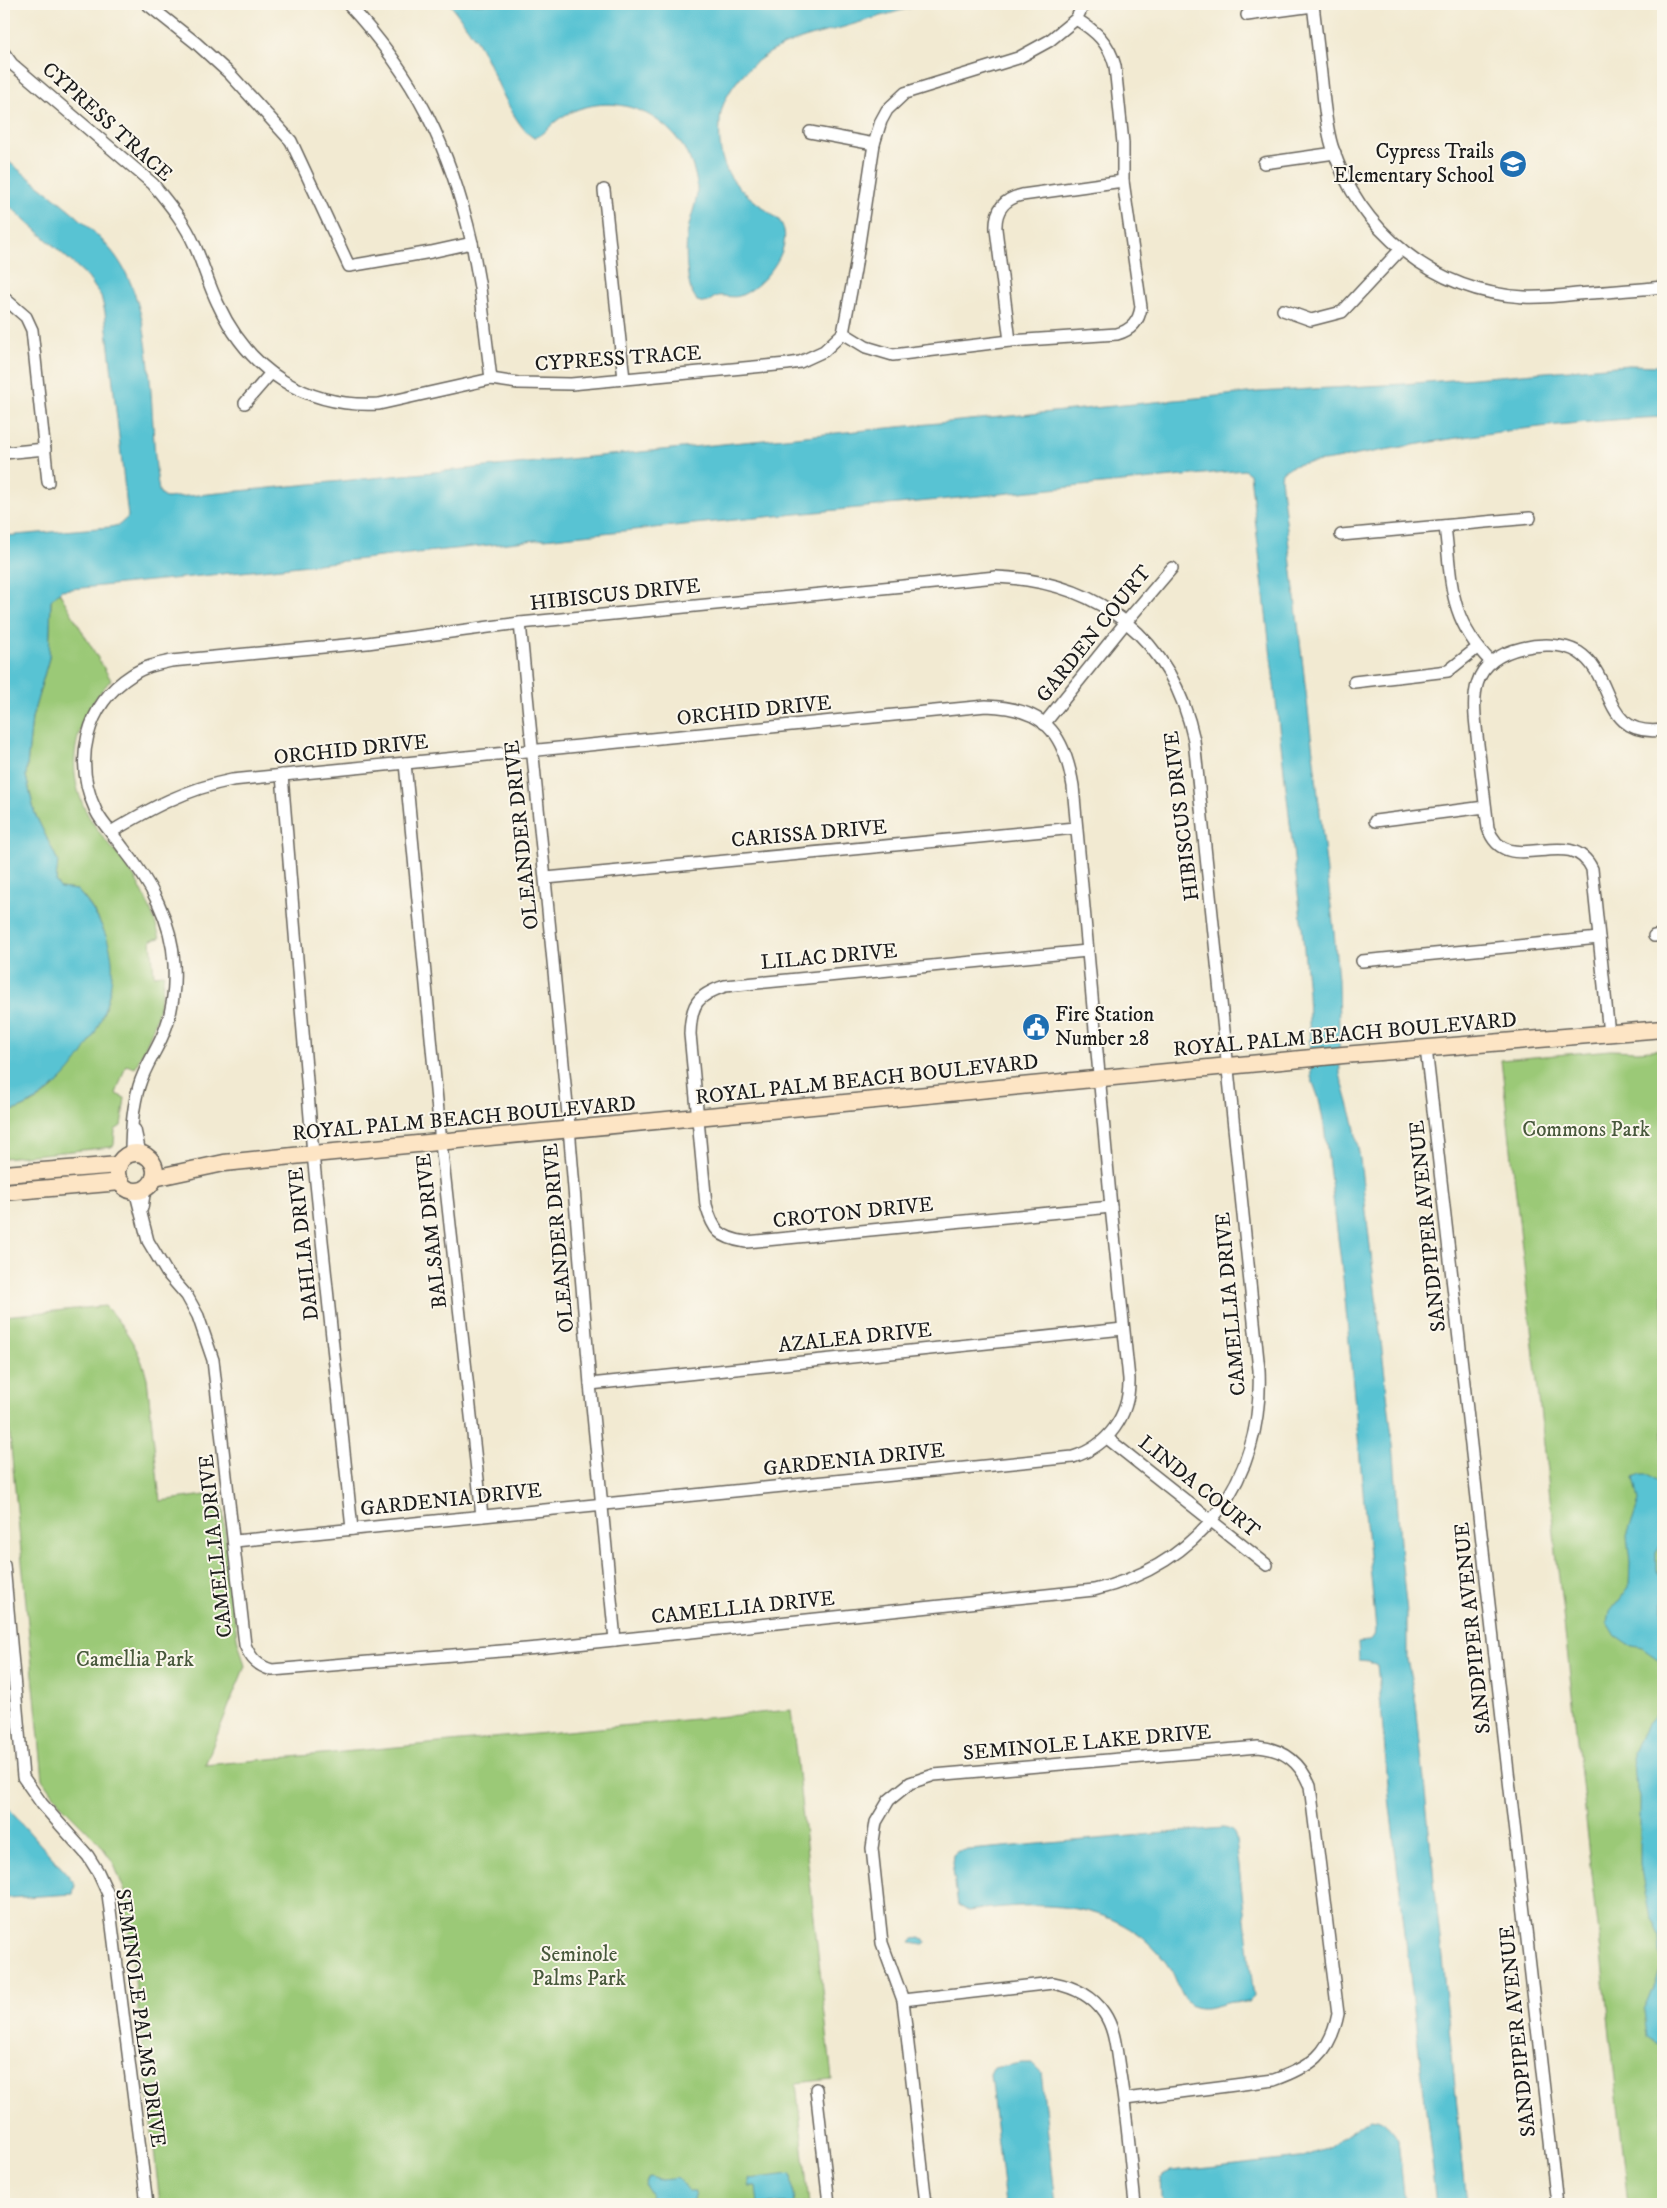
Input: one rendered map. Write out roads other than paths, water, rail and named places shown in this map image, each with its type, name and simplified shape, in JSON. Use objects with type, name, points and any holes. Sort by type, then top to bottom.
[{"type":"street","points":[[147,4],[196,43],[230,74],[291,141],[348,266],[472,243]]},
{"type":"street","points":[[348,4],[376,34],[396,60],[430,118],[455,179],[472,243],[487,333],[491,379]]},
{"type":"street","points":[[1076,19],[1099,35],[1112,55],[1120,104],[1123,181],[1141,307],[1136,322],[1124,332],[1117,334],[1010,341],[893,355],[866,347],[843,333],[876,132],[884,115],[905,93],[1018,58],[1049,41],[1076,19],[1084,4]]},
{"type":"street","points":[[1247,15],[1313,5],[1325,112],[1335,153],[1351,192],[1365,213],[1376,226],[1414,260],[1450,280],[1474,289],[1499,295],[1541,297],[1663,287]]},
{"type":"street","name":"CYPRESS TRACE","points":[[4,53],[12,64],[153,184],[168,202],[193,242],[209,285],[229,326],[243,344],[271,373],[306,394],[333,402],[360,405],[388,402],[491,379],[544,384],[624,379],[800,362],[824,351],[843,333]]},
{"type":"street","points":[[810,132],[874,144]]},
{"type":"street","points":[[1264,162],[1335,153]]},
{"type":"street","points":[[1010,341],[996,229],[997,213],[1001,206],[1007,200],[1022,194],[1123,181]]},
{"type":"street","points":[[604,190],[624,379]]},
{"type":"street","points":[[1283,310],[1311,320],[1342,312],[1401,249]]},
{"type":"street","points":[[4,298],[26,317],[32,330],[48,482]]},
{"type":"street","points":[[245,404],[271,373]]},
{"type":"street","points":[[4,453],[45,450]]},
{"type":"street","points":[[1341,535],[1530,518]]},
{"type":"street","points":[[1445,526],[1454,600],[1465,631],[1476,648],[1491,662]]},
{"type":"street","name":"GARDEN COURT","points":[[1044,724],[1172,568]]},
{"type":"street","name":"HIBISCUS DRIVE","points":[[136,1153],[133,1126],[139,1086],[166,1027],[174,986],[172,942],[158,902],[142,873],[97,814],[89,795],[85,775],[85,745],[88,731],[102,702],[116,687],[133,674],[171,661],[367,643],[520,623],[996,577],[1037,581],[1069,589],[1106,607],[1126,622],[1159,658],[1173,678],[1191,724],[1194,740],[1227,1067]]},
{"type":"street","name":"OLEANDER DRIVE","points":[[520,623],[546,878],[590,1384],[615,1640]]},
{"type":"street","points":[[1609,1034],[1592,869],[1584,856],[1572,849],[1506,851],[1490,836],[1473,699],[1481,675],[1491,662],[1506,653],[1535,646],[1550,645],[1577,652],[1595,671],[1609,701],[1624,722],[1643,731],[1663,730]]},
{"type":"street","points":[[1354,682],[1448,671],[1476,648]]},
{"type":"street","name":"ORCHID DRIVE","points":[[112,832],[164,802],[205,785],[405,762],[986,706],[1014,709],[1044,724],[1062,744],[1068,761],[1076,828],[1098,1079]]},
{"type":"street","name":"BALSAM DRIVE","points":[[405,762],[441,1143],[482,1516]]},
{"type":"street","name":"DAHLIA DRIVE","points":[[282,775],[314,1154],[352,1529]]},
{"type":"street","points":[[1375,821],[1485,807]]},
{"type":"street","name":"CARISSA DRIVE","points":[[546,878],[1076,828]]},
{"type":"street","points":[[1362,961],[1599,938]]},
{"type":"street","name":"LILAC DRIVE","points":[[698,1118],[690,1016],[696,1002],[708,991],[726,986],[1087,952]]},
{"type":"street","name":"ROYAL PALM BEACH BOULEVARD","points":[[147,1180],[224,1164],[314,1154],[1344,1055],[1663,1029]]},
{"type":"street","name":"SANDPIPER AVENUE","points":[[1426,1048],[1556,2204]]},
{"type":"street","name":"CAMELLIA DRIVE","points":[[147,1180],[143,1223],[155,1254],[167,1273],[187,1296],[198,1316],[207,1337],[213,1360],[246,1645],[252,1659],[258,1664],[272,1670],[615,1640],[1094,1590],[1135,1577],[1157,1566],[1191,1542],[1212,1521],[1236,1485],[1255,1433],[1260,1387],[1227,1067]]},
{"type":"street","name":"GARDENIA DRIVE","points":[[235,1541],[1073,1457],[1095,1447],[1107,1438],[1120,1420],[1128,1396],[1129,1379],[1098,1079]]},
{"type":"street","name":"CROTON DRIVE","points":[[698,1118],[706,1205],[711,1223],[720,1234],[730,1240],[746,1242],[1110,1206]]},
{"type":"street","points":[[136,1153],[147,1180],[126,1188],[120,1174],[124,1157],[136,1153]]},
{"type":"street","points":[[4,1174],[120,1174]]},
{"type":"street","points":[[4,1192],[120,1174]]},
{"type":"street","name":"AZALEA DRIVE","points":[[590,1384],[1123,1329]]},
{"type":"street","name":"LINDA COURT","points":[[1107,1438],[1267,1565]]},
{"type":"street","name":"SEMINOLE PALMS DRIVE","points":[[4,1565],[23,1777],[42,1804],[88,1856],[108,1894],[147,2204]]},
{"type":"street","name":"SEMINOLE LAKE DRIVE","points":[[926,2204],[903,2000],[882,1943],[872,1848],[873,1835],[882,1810],[899,1791],[910,1783],[934,1775],[1238,1748],[1258,1747],[1281,1752],[1299,1766],[1310,1786],[1338,2014],[1331,2038],[1316,2059],[1297,2072],[1274,2080],[1125,2099]]},
{"type":"street","points":[[903,2000],[1041,1984],[1065,1985],[1076,1989],[1096,2003],[1110,2023],[1114,2034],[1125,2099],[1135,2204]]},
{"type":"street","points":[[816,2089],[828,2204]]},
{"type":"water","points":[[450,4],[925,4],[813,35],[784,45],[758,60],[735,84],[721,112],[720,141],[722,157],[733,181],[753,200],[779,220],[784,230],[784,240],[782,252],[776,263],[769,273],[751,290],[739,296],[718,296],[705,303],[697,301],[691,291],[687,266],[687,237],[697,185],[693,166],[673,134],[659,121],[642,112],[624,106],[605,104],[578,109],[558,119],[543,133],[534,138],[519,123],[512,112],[479,46]]},
{"type":"water","points":[[4,158],[86,224],[110,249],[126,273],[137,301],[144,332],[149,365],[159,491],[163,497],[167,498],[1258,392],[1403,384],[1629,365],[1663,366],[1663,417],[1540,427],[1418,444],[1295,465],[1282,472],[1281,478],[1334,932],[1338,980],[1340,1074],[1354,1124],[1360,1159],[1394,1454],[1407,1612],[1407,1659],[1416,1703],[1467,2204],[1437,2204],[1390,1806],[1377,1665],[1369,1661],[1359,1660],[1358,1642],[1370,1641],[1375,1637],[1376,1630],[1343,1278],[1324,1126],[1319,1099],[1311,1077],[1308,993],[1302,928],[1250,474],[1244,470],[572,536],[61,590],[51,600],[49,658],[32,718],[26,776],[35,814],[58,861],[56,882],[60,888],[77,890],[95,914],[105,932],[111,952],[111,984],[105,1008],[95,1032],[82,1055],[65,1076],[46,1093],[26,1106],[4,1113],[4,536],[110,527],[119,525],[128,517],[105,312],[101,296],[86,275],[4,201]]},
{"type":"water","points":[[1641,1475],[1649,1475],[1663,1485],[1663,1542],[1656,1553],[1656,1569],[1663,1580],[1663,1662],[1643,1648],[1629,1645],[1616,1636],[1608,1623],[1610,1612],[1629,1587],[1630,1562],[1627,1536],[1639,1501],[1634,1478]]},
{"type":"water","points":[[1663,1708],[1663,2047],[1647,2037],[1644,2010],[1662,1966],[1660,1939],[1650,1919],[1640,1864],[1640,1796],[1634,1777],[1633,1751],[1646,1726]]},
{"type":"water","points":[[4,1804],[75,1884],[73,1894],[4,1897]]},
{"type":"water","points":[[1223,1828],[1232,1831],[1236,1840],[1254,1997],[1248,2002],[1233,2002],[1204,2008],[1190,2005],[1183,1996],[1171,1970],[1152,1946],[1130,1929],[1106,1917],[1080,1910],[1053,1906],[1024,1906],[968,1911],[958,1905],[952,1863],[953,1855],[958,1851]]},
{"type":"water","points":[[913,1939],[925,1939],[926,1943],[924,1945],[910,1943]]},
{"type":"water","points":[[1032,2063],[1041,2072],[1056,2204],[1005,2204],[990,2074],[993,2068]]},
{"type":"water","points":[[1371,2118],[1380,2120],[1393,2132],[1398,2140],[1405,2204],[1169,2204],[1161,2196],[1160,2179],[1171,2172],[1300,2158],[1326,2149]]},
{"type":"water","points":[[791,2174],[794,2204],[758,2204],[756,2186],[749,2186],[749,2179]]},
{"type":"water","points":[[649,2177],[660,2180],[678,2180],[688,2191],[695,2191],[692,2204],[646,2204],[651,2196],[645,2185]]},
{"type":"place","name":"Cypress Trails Elementary School","points":[[1513,164]]},
{"type":"place","name":"Fire Station Number 28","points":[[1036,1027]]},
{"type":"park label","name":"Commons Park","points":[[1586,1130]]},
{"type":"park label","name":"Camellia Park","points":[[135,1660]]},
{"type":"park label","name":"Seminole Palms Park","points":[[579,1967]]}]
